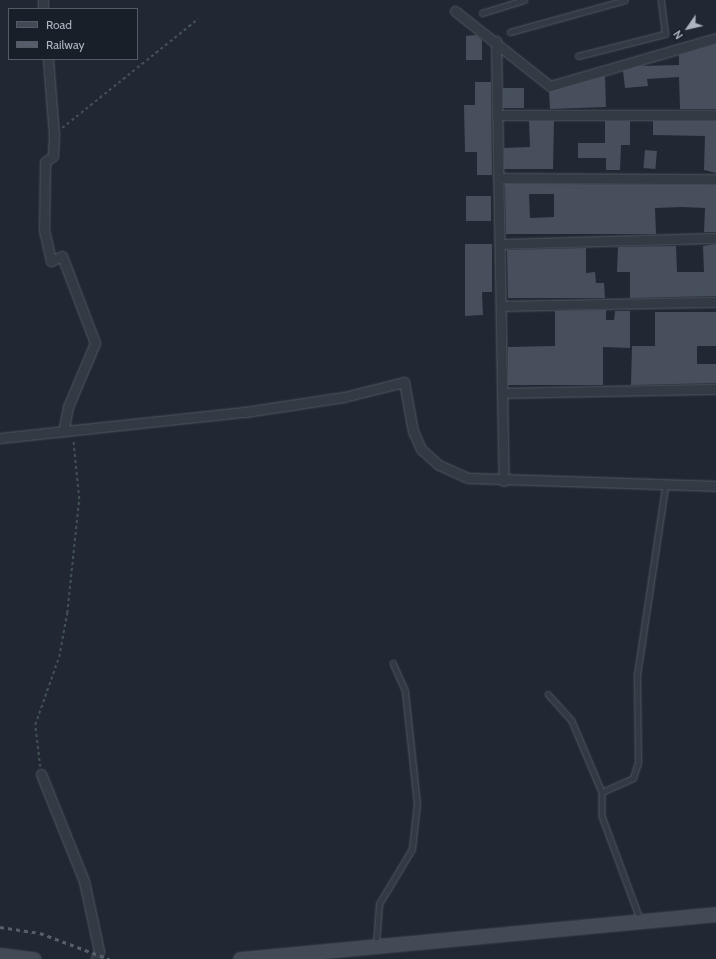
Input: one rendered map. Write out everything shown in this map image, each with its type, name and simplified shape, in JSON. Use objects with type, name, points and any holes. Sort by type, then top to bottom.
[{"type":"main road","points":[[240,959],[716,914]]},
{"type":"main road","points":[[0,955],[34,959]]},
{"type":"street","points":[[455,11],[550,86],[716,38]]},
{"type":"street","points":[[496,42],[504,481]]},
{"type":"street","points":[[48,60],[54,135],[53,156],[45,162],[44,230],[51,261],[62,256],[95,342],[68,407],[63,432]]},
{"type":"street","points":[[497,115],[716,115]]},
{"type":"street","points":[[498,178],[716,178]]},
{"type":"street","points":[[500,244],[716,238]]},
{"type":"street","points":[[501,306],[716,302]]},
{"type":"street","points":[[0,438],[245,412],[344,396],[404,382],[413,431],[421,449],[439,465],[468,478],[504,481],[665,487],[716,486]]},
{"type":"street","points":[[502,393],[716,389]]},
{"type":"street","points":[[41,774],[84,881],[99,951],[96,959]]},
{"type":"lane","points":[[482,13],[524,0]]},
{"type":"lane","points":[[510,32],[625,0]]},
{"type":"lane","points":[[578,56],[665,34],[661,0]]},
{"type":"lane","points":[[602,792],[633,778],[638,763],[637,675],[665,487]]},
{"type":"lane","points":[[376,945],[379,904],[412,849],[417,804],[405,691],[392,664]]},
{"type":"lane","points":[[548,694],[572,721],[602,792],[602,816],[640,921]]},
{"type":"path","points":[[54,135],[198,19]]},
{"type":"path","points":[[41,774],[35,725],[59,657],[79,499],[73,431]]},
{"type":"building","points":[[476,35],[482,40],[482,60],[466,60],[466,36]]},
{"type":"building","points":[[716,44],[716,109],[680,109],[679,77],[647,79],[648,86],[625,88],[623,71],[639,66],[679,65],[679,55]]},
{"type":"building","points":[[605,76],[606,107],[550,109],[549,92]]},
{"type":"building","points":[[475,82],[491,82],[492,175],[477,175],[477,152],[465,152],[464,105],[475,105]]},
{"type":"building","points":[[503,88],[524,88],[524,108],[503,108]]},
{"type":"building","points":[[529,121],[554,121],[553,169],[504,169],[504,148],[530,147]]},
{"type":"building","points":[[605,121],[630,121],[630,145],[621,145],[620,170],[606,170],[606,158],[578,158],[578,143],[605,143]]},
{"type":"building","points":[[653,121],[716,121],[716,173],[704,170],[705,136],[653,135]]},
{"type":"building","points":[[645,150],[657,151],[655,169],[643,168]]},
{"type":"building","points":[[505,184],[716,185],[716,232],[704,232],[705,208],[682,207],[655,208],[656,234],[506,234]],"holes":[[[529,194],[554,194],[554,217],[530,218]]]},
{"type":"building","points":[[466,196],[491,196],[491,221],[466,221]]},
{"type":"building","points":[[465,244],[492,244],[492,292],[482,292],[483,315],[465,316]]},
{"type":"building","points":[[716,244],[716,296],[630,298],[630,272],[617,272],[618,247],[676,246],[677,272],[704,272],[703,246]]},
{"type":"building","points":[[586,248],[586,273],[595,272],[596,283],[604,283],[605,298],[508,298],[507,250]]},
{"type":"building","points":[[606,310],[606,320],[614,320],[615,311],[630,311],[630,348],[603,347],[603,385],[508,385],[508,347],[555,346],[555,311]]},
{"type":"building","points":[[655,312],[716,312],[716,346],[697,346],[697,364],[716,364],[716,383],[631,385],[632,346],[655,346]]},
{"type":"railway","points":[[0,927],[40,933],[109,959]]}]
